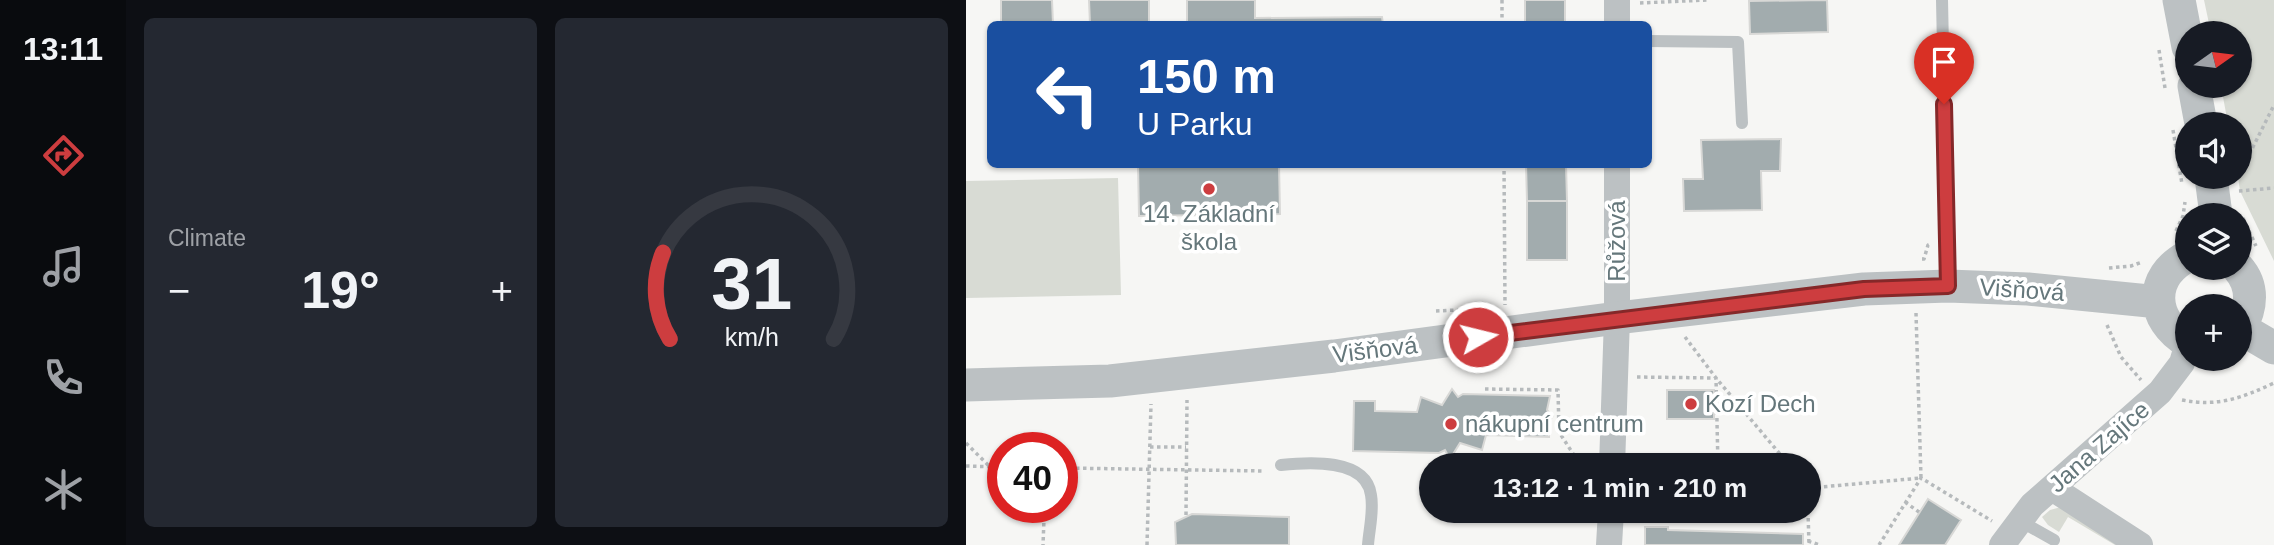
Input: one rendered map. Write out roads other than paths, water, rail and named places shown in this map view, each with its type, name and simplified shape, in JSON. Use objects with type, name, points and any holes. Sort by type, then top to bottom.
[{"type":"street","points":[[2179,0],[2183,21]]},
{"type":"street","name":"Růžová","points":[[1612,453],[1617,318],[1617,168]]},
{"type":"street","points":[[2175,263],[2160,287],[2159,302],[2167,326],[2175,332]]},
{"type":"street","name":"Višňová","points":[[966,385],[1110,381],[1334,356],[1617,318],[1864,289],[1948,286],[2028,289],[2159,302]]},
{"type":"street","points":[[2252,335],[2274,348]]},
{"type":"street","name":"Jana Zajíce","points":[[2007,530],[2160,392],[2176,371]]},
{"type":"street","points":[[2052,488],[2140,545]]},
{"type":"street","points":[[1609,545],[1610,523]]},
{"type":"lane","points":[[1942,0],[1948,286]]},
{"type":"lane","points":[[1652,41],[1738,42],[1742,123]]},
{"type":"lane","points":[[1281,465],[1326,465],[1357,471],[1371,495],[1368,545]]},
{"type":"lane","points":[[2007,530],[2054,540]]},
{"type":"place","name":"14. Základní škola","points":[[1209,189]]},
{"type":"place","name":"Kozí Dech","points":[[1691,404]]},
{"type":"place","name":"nákupní centrum","points":[[1451,424]]}]
